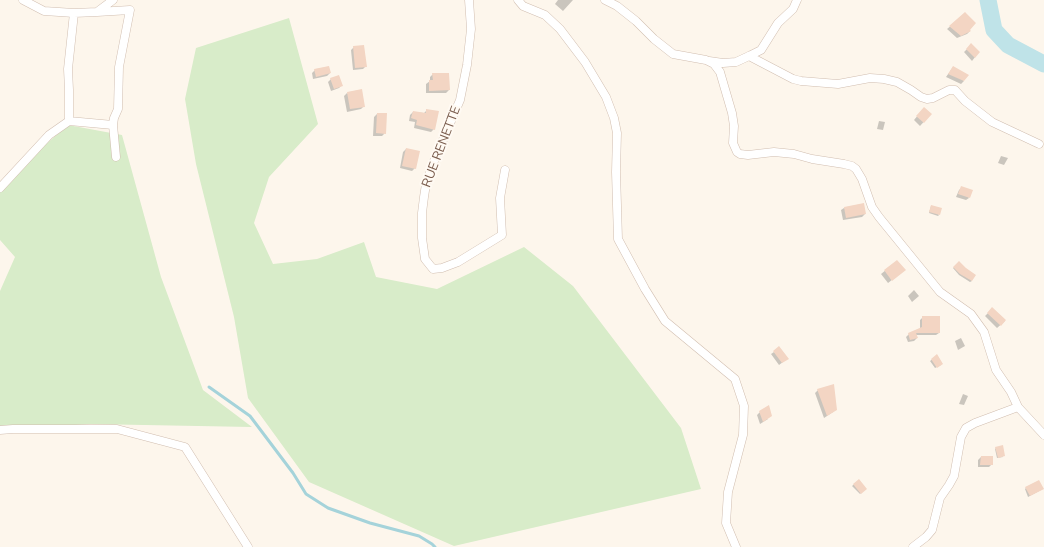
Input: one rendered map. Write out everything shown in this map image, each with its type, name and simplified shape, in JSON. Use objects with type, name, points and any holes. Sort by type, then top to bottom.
[{"type":"street","points":[[23,0],[44,11],[74,13],[130,10],[119,66],[118,109],[113,125],[116,157]]},
{"type":"street","points":[[97,12],[113,0]]},
{"type":"street","name":"RUE RENETTE","points":[[469,0],[471,29],[467,65],[460,100],[426,184],[423,205],[422,238],[425,259],[433,269],[442,268],[458,262],[502,234],[500,198],[506,170]]},
{"type":"street","points":[[518,0],[523,6],[545,15],[560,29],[585,62],[606,97],[614,118],[617,134],[616,193],[618,239],[645,289],[665,321],[735,379],[744,406],[743,435],[728,492],[726,523],[736,547]]},
{"type":"street","points":[[605,0],[623,11],[673,54],[728,64],[760,50],[778,23],[789,14],[798,0]]},
{"type":"street","points":[[69,121],[68,69],[74,13]]},
{"type":"street","points":[[749,56],[793,79],[801,81],[838,84],[870,78],[884,79],[898,82],[926,99],[933,98],[949,90],[955,90],[965,101],[992,122],[1039,144]]},
{"type":"street","points":[[706,60],[714,64],[720,72],[732,113],[734,126],[733,143],[737,152],[748,155],[774,152],[794,154],[812,159],[844,164],[852,166],[856,169],[862,179],[872,207],[879,217],[940,292],[971,314],[984,332],[996,370],[1011,392],[1018,407],[1044,435]]},
{"type":"street","points":[[0,188],[49,135],[69,121],[113,125]]},
{"type":"street","points":[[913,547],[926,537],[932,530],[940,498],[950,485],[954,476],[961,437],[966,428],[975,423],[1018,407]]},
{"type":"street","points":[[0,430],[117,429],[185,447],[248,547]]},
{"type":"green space","points":[[289,18],[318,124],[269,177],[254,223],[273,264],[317,259],[364,242],[376,277],[437,289],[524,247],[573,286],[681,428],[701,489],[454,546],[309,482],[248,398],[234,317],[196,164],[185,99],[196,48]]},
{"type":"green space","points":[[68,125],[122,135],[161,277],[203,390],[252,427],[90,424],[0,430],[0,291],[15,257],[0,240],[0,184]]},
{"type":"building","points":[[965,12],[976,23],[970,30],[971,31],[961,36],[949,26]]},
{"type":"building","points":[[971,43],[980,52],[975,58],[966,49]]},
{"type":"building","points":[[364,45],[367,67],[355,68],[353,46]]},
{"type":"building","points":[[329,66],[331,73],[316,77],[314,69]]},
{"type":"building","points":[[953,66],[969,75],[964,81],[948,74]]},
{"type":"building","points":[[432,73],[449,73],[450,90],[429,91],[429,80],[433,80]]},
{"type":"building","points":[[339,75],[343,86],[334,89],[330,78]]},
{"type":"building","points":[[362,89],[365,107],[350,109],[347,92]]},
{"type":"building","points":[[924,107],[932,114],[924,123],[916,116]]},
{"type":"building","points":[[426,109],[439,111],[435,130],[416,125],[417,120],[411,118],[413,111],[426,113]]},
{"type":"building","points":[[377,113],[387,113],[386,134],[376,133]]},
{"type":"building","points":[[406,148],[420,151],[416,169],[402,166]]},
{"type":"building","points":[[961,186],[973,190],[970,198],[958,194]]},
{"type":"building","points":[[864,203],[866,214],[846,218],[844,207]]},
{"type":"building","points":[[931,205],[942,208],[940,215],[929,212]]},
{"type":"building","points":[[897,260],[906,270],[892,281],[884,270]]},
{"type":"building","points":[[959,261],[976,275],[972,281],[960,274],[953,267]]},
{"type":"building","points":[[992,307],[1006,320],[1001,326],[987,313]]},
{"type":"building","points":[[922,316],[940,316],[940,333],[916,333],[918,338],[910,340],[908,333],[922,327]]},
{"type":"building","points":[[779,346],[789,359],[782,363],[773,351]]},
{"type":"building","points":[[937,354],[943,364],[937,368],[931,359]]},
{"type":"building","points":[[834,384],[837,410],[827,416],[817,389]]},
{"type":"building","points":[[769,405],[772,416],[763,422],[759,411]]},
{"type":"building","points":[[1003,445],[1005,456],[998,458],[995,447]]},
{"type":"building","points":[[981,456],[993,456],[993,465],[980,465]]},
{"type":"building","points":[[859,479],[867,489],[861,494],[853,484]]},
{"type":"building","points":[[1039,480],[1044,489],[1030,496],[1025,487]]},
{"type":"waterway","points":[[988,0],[994,30],[1008,45],[1044,64]]},
{"type":"waterway","points":[[209,387],[250,416],[293,473],[306,494],[328,508],[370,523],[419,536],[435,547]]}]
